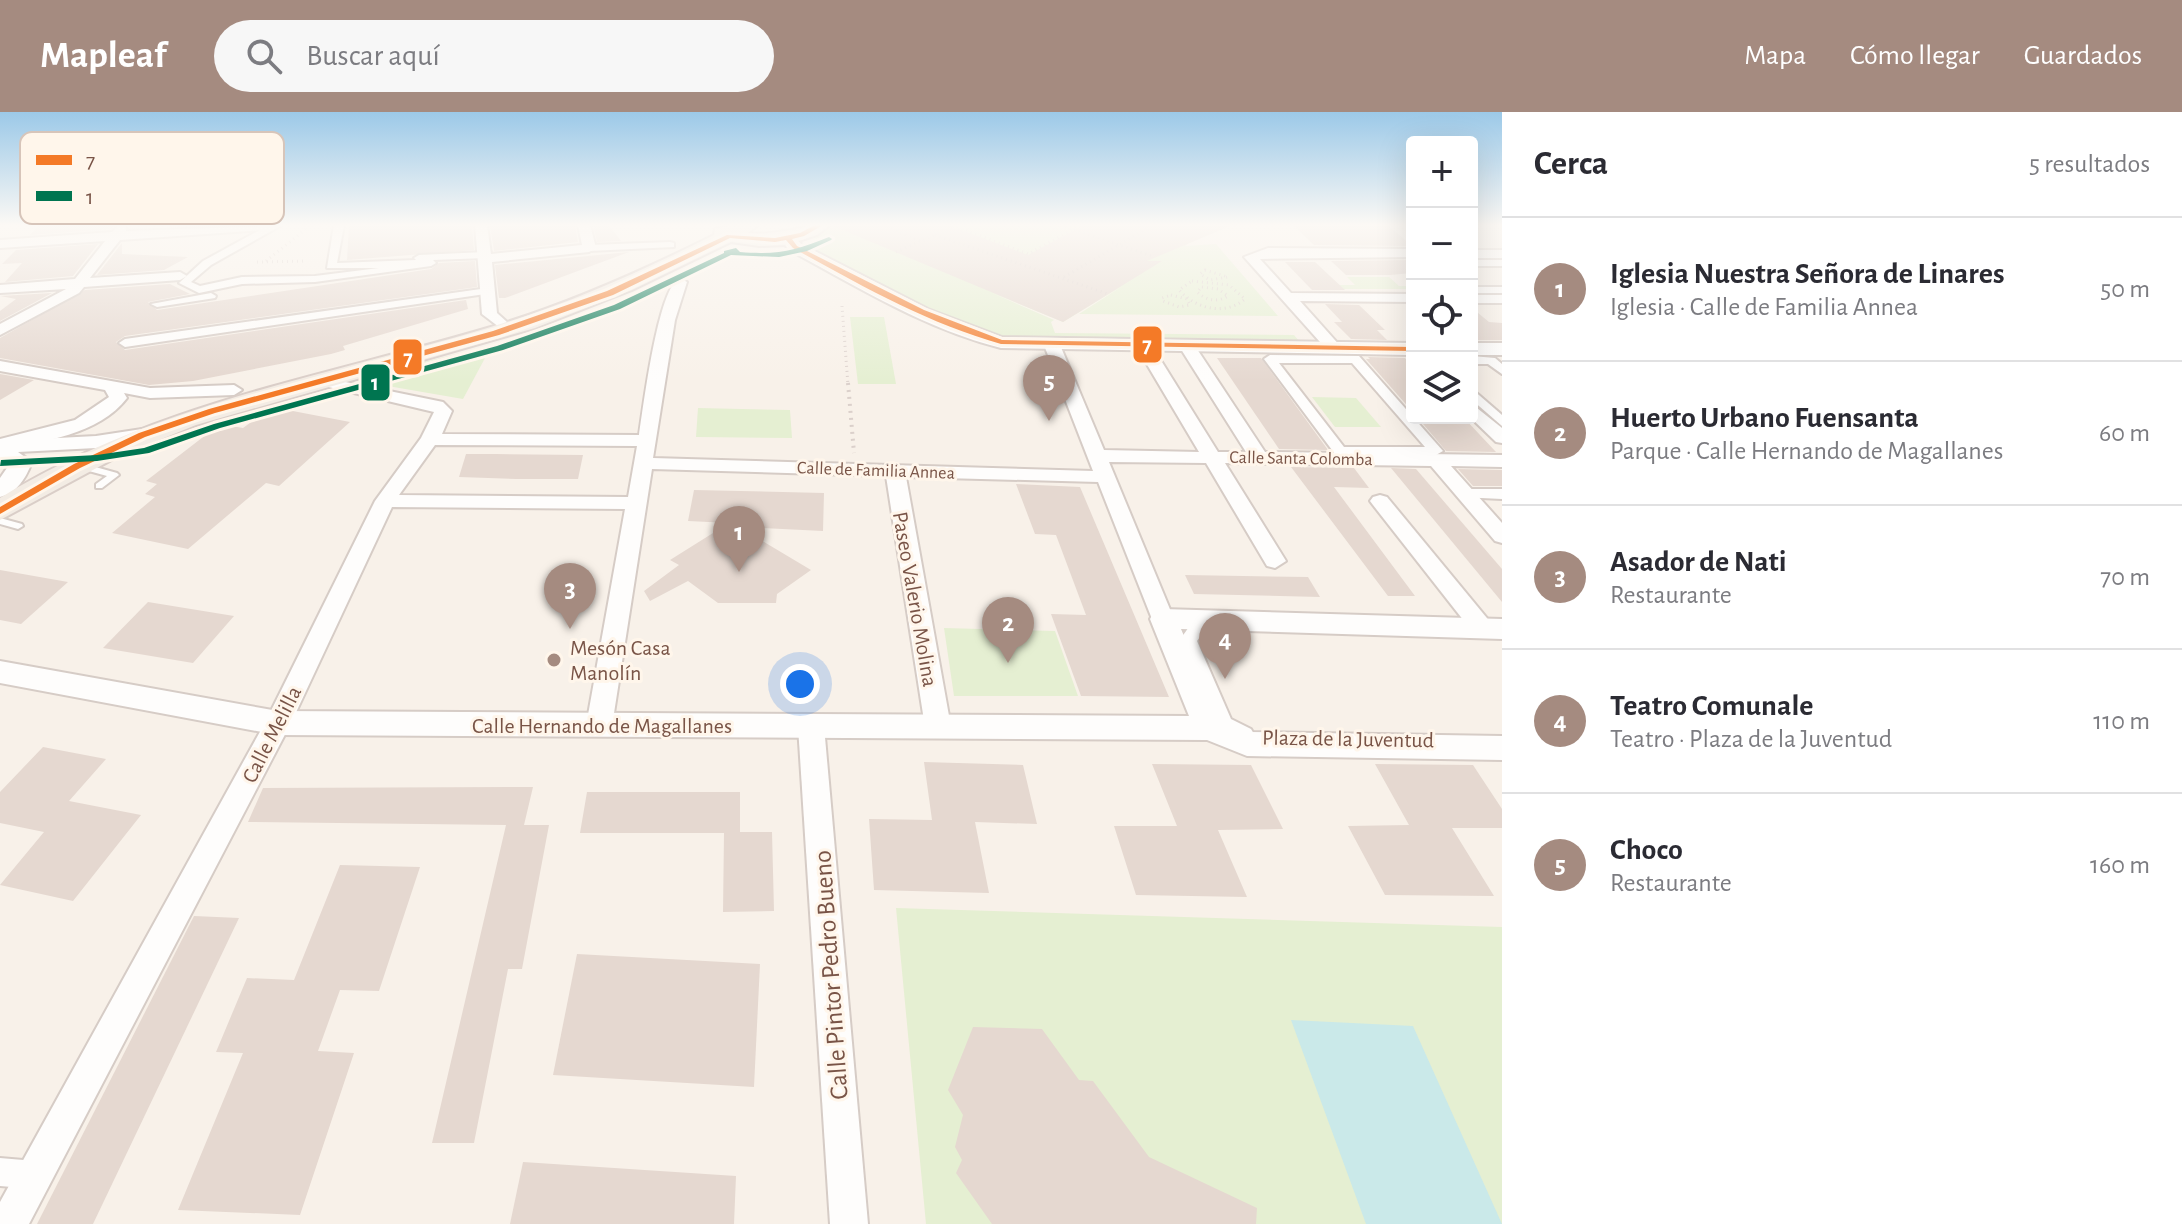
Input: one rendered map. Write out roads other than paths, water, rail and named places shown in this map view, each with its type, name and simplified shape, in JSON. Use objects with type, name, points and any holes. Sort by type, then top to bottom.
[{"type":"main road","points":[[0,490],[175,403],[499,322],[621,277]]},
{"type":"main road","points":[[9,518],[77,466],[142,435],[212,411],[496,333],[594,299],[635,277]]},
{"type":"main road","points":[[594,299],[624,298],[692,277]]},
{"type":"street","points":[[0,330],[74,290],[85,277]]},
{"type":"street","points":[[0,289],[167,277]]},
{"type":"street","points":[[180,277],[178,283],[206,297]]},
{"type":"street","points":[[191,277],[184,283],[199,290],[218,283],[270,277],[329,277]]},
{"type":"street","points":[[157,304],[351,277]]},
{"type":"street","points":[[487,277],[490,314],[499,322]]},
{"type":"street","points":[[855,277],[971,335],[1001,342],[1406,349]]},
{"type":"street","points":[[1269,277],[1334,348]]},
{"type":"street","points":[[599,726],[667,320],[680,282]]},
{"type":"street","points":[[1478,290],[1502,290]]},
{"type":"street","points":[[125,343],[488,291]]},
{"type":"street","points":[[1287,297],[1406,298]]},
{"type":"street","points":[[1478,299],[1502,299]]},
{"type":"street","points":[[1052,345],[1209,728]]},
{"type":"street","points":[[1144,346],[1275,561]]},
{"type":"street","points":[[1187,346],[1259,458]]},
{"type":"street","points":[[1478,349],[1502,349]]},
{"type":"street","points":[[1436,455],[1340,451],[1270,359],[1355,359],[1436,455],[1465,494],[1502,536]]},
{"type":"street","points":[[1478,360],[1491,361],[1502,370]]},
{"type":"street","points":[[0,366],[175,403]]},
{"type":"street","points":[[322,380],[437,406],[443,411],[442,419],[430,439],[646,452]]},
{"type":"street","points":[[0,448],[103,413],[118,398],[112,388]]},
{"type":"street","points":[[1478,399],[1502,422]]},
{"type":"street","points":[[1478,415],[1502,438]]},
{"type":"street","points":[[0,448],[96,442],[142,435]]},
{"type":"street","name":"Calle Melilla","points":[[9,1224],[278,723],[385,501],[430,439]]},
{"type":"street","points":[[0,448],[21,462],[16,476],[0,490]]},
{"type":"street","name":"Calle de Familia Annea","points":[[646,452],[855,469],[1108,477]]},
{"type":"street","name":"Calle Santa Colomba","points":[[1100,456],[1259,458],[1436,455],[1502,461]]},
{"type":"street","name":"Paseo Valerio Molina","points":[[895,470],[938,727]]},
{"type":"street","points":[[1465,494],[1502,494]]},
{"type":"street","points":[[385,501],[635,503]]},
{"type":"street","points":[[1380,501],[1496,631]]},
{"type":"street","points":[[1163,619],[1496,631]]},
{"type":"street","name":"Plaza de la Juventud","points":[[1496,631],[1197,628],[1188,641],[1224,724],[1249,736],[1502,740]]},
{"type":"street","name":"Calle Hernando de Magallanes","points":[[1,674],[278,723],[1209,728]]},
{"type":"street","name":"Calle Pintor Pedro Bueno","points":[[811,726],[849,1224]]},
{"type":"street","name":"Plaza de la Juventud","points":[[1209,728],[1247,744],[1502,748]]},
{"type":"street","points":[[0,1172],[35,1175]]},
{"type":"lane","points":[[77,466],[114,475],[99,486]]},
{"type":"lane","points":[[0,521],[9,518]]},
{"type":"water","points":[[1291,1020],[1413,1026],[1502,1224],[1366,1224]]},
{"type":"place","name":"Choco","points":[[1049,421]]},
{"type":"place","name":"Iglesia Nuestra Señora de Linares","points":[[739,572]]},
{"type":"place","name":"Asador de Nati","points":[[570,629]]},
{"type":"place","name":"Mesón Casa Manolín","points":[[554,660]]},
{"type":"place","name":"Huerto Urbano Fuensanta","points":[[1008,663]]},
{"type":"place","name":"Teatro Comunale","points":[[1225,679]]}]
